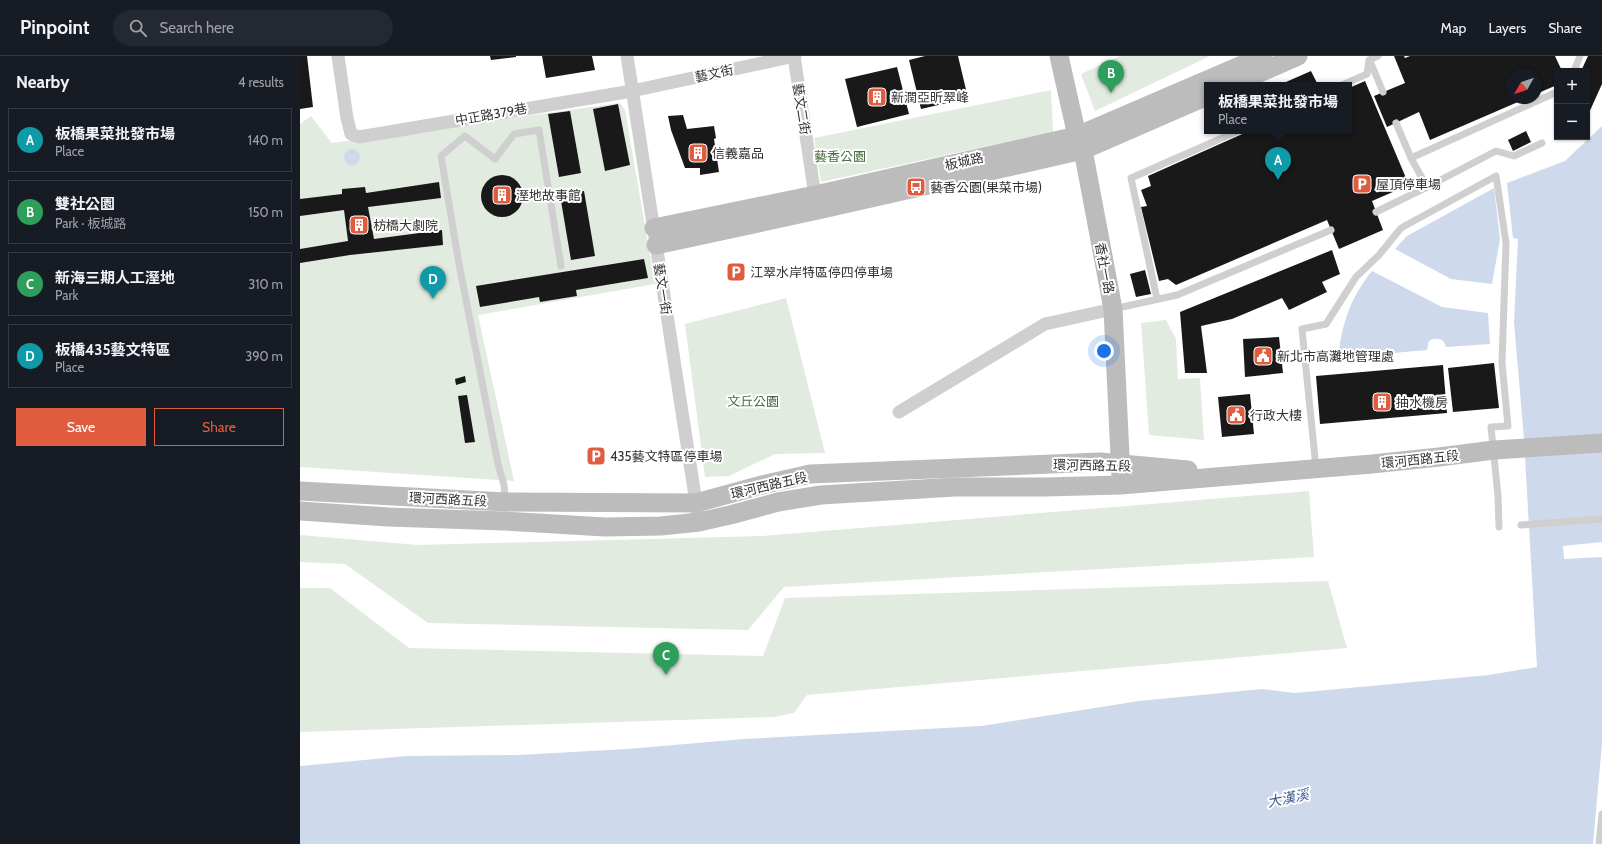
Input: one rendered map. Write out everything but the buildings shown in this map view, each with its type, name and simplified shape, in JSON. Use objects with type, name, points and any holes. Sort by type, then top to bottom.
[{"type":"street","name":"中正路379巷","points":[[338,56],[347,118],[351,134],[359,137],[632,91]]},
{"type":"street","name":"藝文一街","points":[[627,56],[699,522]]},
{"type":"street","name":"藝文街","points":[[632,91],[794,56]]},
{"type":"street","name":"藝文二街","points":[[794,56],[816,203]]},
{"type":"street","name":"香社一路","points":[[1059,56],[1080,143],[1113,309],[1121,485]]},
{"type":"street","name":"板城路","points":[[1208,82],[1263,56]]},
{"type":"street","points":[[1239,82],[1298,56]]},
{"type":"street","name":"板城路","points":[[1080,143],[1204,84]]},
{"type":"street","name":"板城路","points":[[655,236],[816,203],[1080,143],[1204,97]]},
{"type":"street","points":[[899,412],[1045,324],[1113,309]]},
{"type":"street","name":"環河西路五段","points":[[300,490],[505,512],[605,527],[661,526],[699,522],[778,502],[821,495],[955,487],[1121,485],[1439,458],[1503,449],[1602,443]]},
{"type":"street","name":"環河西路五段","points":[[300,511],[430,519],[505,512],[696,503],[810,474],[1100,462],[1239,474]]},
{"type":"lane","points":[[1368,58],[1378,56]]},
{"type":"lane","points":[[1575,68],[1580,56]]},
{"type":"lane","points":[[1349,82],[1367,74],[1368,58]]},
{"type":"lane","points":[[1368,58],[1383,92]]},
{"type":"lane","points":[[1411,158],[1554,93]]},
{"type":"lane","points":[[1396,123],[1411,158],[1427,187]]},
{"type":"lane","points":[[505,512],[504,485],[498,464],[459,264],[441,156],[465,136],[495,159],[514,134],[539,130],[561,266]]},
{"type":"lane","points":[[1157,299],[1131,178],[1231,134]]},
{"type":"lane","points":[[1376,212],[1496,152],[1514,156],[1542,143]]},
{"type":"lane","points":[[1316,468],[1302,329],[1326,324],[1356,277],[1379,255],[1401,228],[1496,176],[1506,243],[1502,362],[1508,426],[1491,427],[1503,449],[1499,527]]},
{"type":"lane","points":[[1113,309],[1177,295],[1331,230]]},
{"type":"lane","points":[[1521,525],[1602,519]]},
{"type":"lane","points":[[1599,844],[1602,814]]},
{"type":"green space","points":[[1120,56],[1210,56],[1095,111],[1081,74]]},
{"type":"green space","name":"藝香公園","points":[[1051,90],[1053,132],[821,182],[814,138]]},
{"type":"green space","points":[[620,103],[625,110],[655,284],[478,315],[514,481],[300,467],[300,124],[311,116],[332,143]]},
{"type":"green space","name":"文丘公園","points":[[786,298],[825,453],[775,454],[729,476],[705,477],[685,324]]},
{"type":"green space","points":[[1166,320],[1176,339],[1178,379],[1200,378],[1204,440],[1149,435],[1141,323]]},
{"type":"green space","points":[[1309,491],[1314,557],[784,587],[748,630],[428,623],[345,564],[300,562],[300,535],[418,545],[762,536]]},
{"type":"green space","points":[[1328,581],[1347,648],[807,695],[794,713],[774,717],[300,732],[300,588],[330,588],[409,648],[763,656],[785,598]]},
{"type":"water","name":"大漢溪","points":[[1602,126],[1602,542],[1563,546],[1564,559],[1602,557],[1602,844],[300,844],[300,766],[407,756],[518,755],[627,749],[744,739],[981,726],[1139,701],[1262,689],[1295,693],[1489,675],[1537,667],[1524,439],[1514,322],[1518,239],[1513,238],[1507,183],[1565,161],[1587,140],[1590,140],[1590,137]]},
{"type":"water","points":[[352,149],[358,151],[360,157],[358,163],[352,165],[346,163],[344,157],[346,151]]},
{"type":"water","points":[[1494,188],[1500,239],[1492,284],[1451,279],[1395,249],[1407,236]]},
{"type":"water","points":[[1372,271],[1442,307],[1488,313],[1490,344],[1446,347],[1442,340],[1434,339],[1429,341],[1427,350],[1338,358],[1348,312],[1358,291]]},
{"type":"pier","points":[[1602,744],[1602,844],[1593,844]]},
{"type":"place","name":"雙社公園","points":[[1111,93]]},
{"type":"place","name":"新潤亞昕翠峰","points":[[877,97]]},
{"type":"place","name":"信義嘉品","points":[[698,153]]},
{"type":"place","name":"板橋果菜批發市場","points":[[1278,180]]},
{"type":"place","name":"屋頂停車場","points":[[1362,184]]},
{"type":"place","name":"藝香公園(果菜市場)","points":[[916,187]]},
{"type":"place","name":"溼地故事館","points":[[502,195]]},
{"type":"place","name":"枋橋大劇院","points":[[359,225]]},
{"type":"place","name":"江翠水岸特區停四停車場","points":[[736,272]]},
{"type":"place","name":"板橋435藝文特區","points":[[433,299]]},
{"type":"place","name":"新北市高灘地管理處","points":[[1263,356]]},
{"type":"place","name":"抽水機房","points":[[1382,402]]},
{"type":"place","name":"行政大樓","points":[[1236,415]]},
{"type":"place","name":"435藝文特區停車場","points":[[596,456]]},
{"type":"place","name":"新海三期人工溼地","points":[[666,675]]}]
